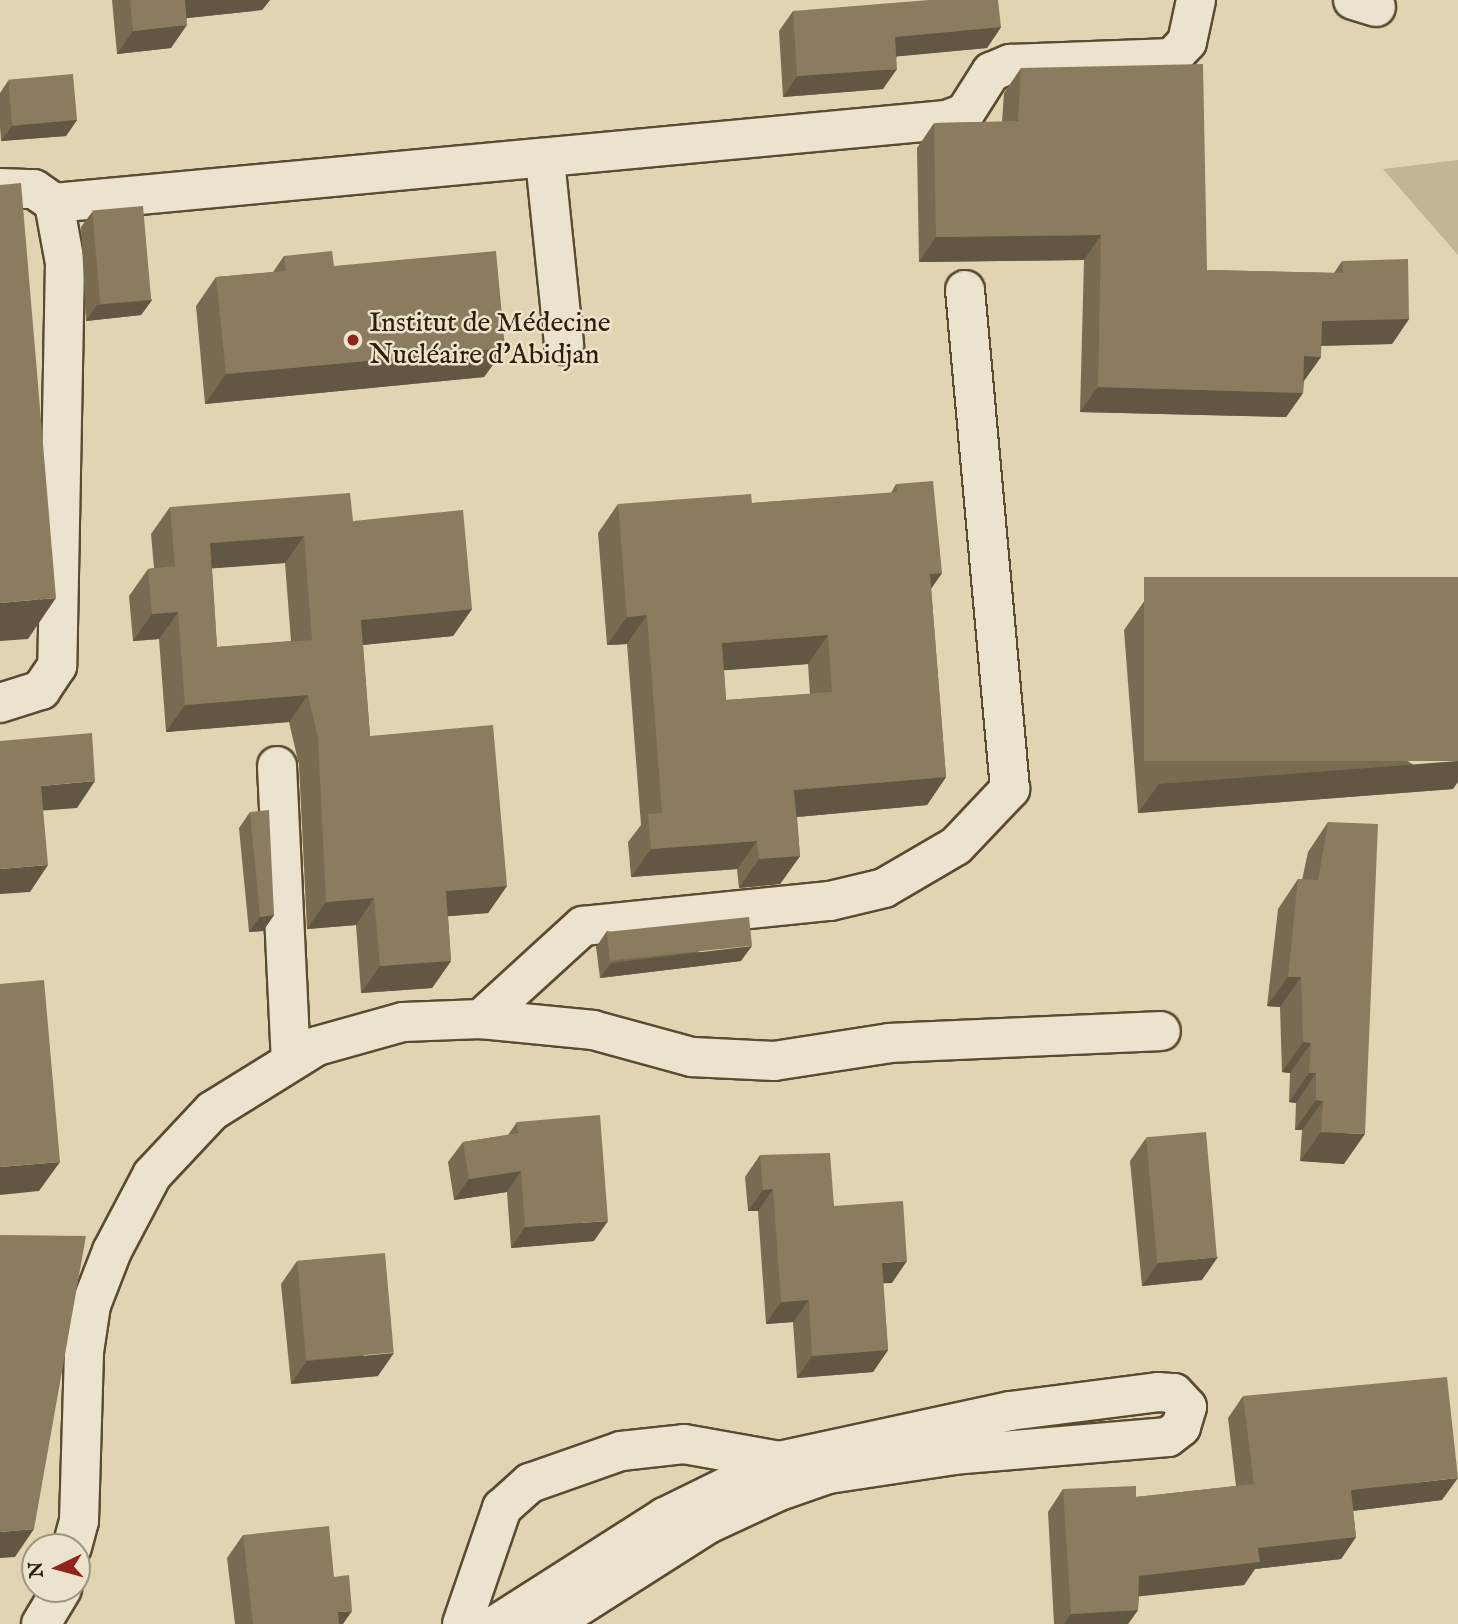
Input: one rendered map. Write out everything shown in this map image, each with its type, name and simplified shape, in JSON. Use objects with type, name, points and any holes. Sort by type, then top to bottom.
[{"type":"lane","points":[[0,188],[34,189],[54,203],[545,160],[946,120],[965,113],[991,72],[1010,64],[1172,58],[1187,42],[1196,0]]},
{"type":"lane","points":[[545,160],[564,345]]},
{"type":"lane","points":[[0,703],[41,690],[57,666],[65,263],[54,203]]},
{"type":"lane","points":[[481,1019],[583,926],[830,901],[884,888],[956,846],[1010,789],[965,290]]},
{"type":"lane","points":[[277,766],[291,1060]]},
{"type":"lane","points":[[73,1533],[84,1352],[91,1305],[112,1251],[152,1175],[178,1147],[212,1111],[291,1060],[403,1022],[481,1019],[593,1030],[692,1057],[774,1061],[890,1043],[1161,1031]]},
{"type":"lane","points":[[497,1624],[665,1517],[779,1461],[1010,1411],[1158,1392],[1174,1394],[1187,1407],[1181,1427],[1168,1437],[955,1455],[828,1475],[776,1492],[708,1524],[551,1624]]},
{"type":"lane","points":[[462,1624],[502,1508],[530,1483],[621,1451],[684,1444],[779,1461]]},
{"type":"lane","points":[[41,1624],[54,1603]]},
{"type":"shaded area","points":[[1458,160],[1458,255],[1383,169]]},
{"type":"building","points":[[130,0],[185,0],[187,25],[133,31]]},
{"type":"building","points":[[929,0],[998,0],[1001,27],[895,37],[897,69],[797,76],[793,11]]},
{"type":"building","points":[[1203,64],[1207,270],[1343,273],[1342,261],[1408,259],[1409,319],[1322,321],[1321,357],[1304,356],[1303,393],[1098,387],[1101,235],[936,237],[934,123],[1018,121],[1021,68]]},
{"type":"building","points":[[73,74],[77,120],[12,125],[8,80]]},
{"type":"building","points":[[21,183],[56,598],[0,603],[0,185]]},
{"type":"building","points":[[143,206],[151,300],[100,304],[92,210]]},
{"type":"building","points":[[332,251],[334,266],[496,251],[505,348],[226,374],[216,277],[286,271],[284,256]]},
{"type":"building","points":[[933,481],[942,573],[930,574],[946,777],[794,790],[800,856],[759,859],[757,841],[651,849],[648,814],[662,813],[647,615],[627,617],[618,504],[751,494],[752,503],[897,492],[896,484]],"holes":[[[828,635],[832,692],[726,700],[722,643]]]},
{"type":"building","points":[[350,493],[353,521],[463,510],[472,609],[361,620],[370,736],[493,725],[507,886],[446,891],[451,961],[380,966],[374,898],[326,902],[318,738],[308,695],[185,705],[178,612],[152,614],[148,569],[175,566],[170,507]],"holes":[[[304,536],[312,640],[217,647],[210,543]]]},
{"type":"building","points":[[1144,577],[1458,577],[1458,761],[1144,761]]},
{"type":"building","points":[[92,733],[95,781],[41,786],[48,865],[0,869],[0,741]]},
{"type":"building","points":[[269,810],[274,915],[260,917],[250,812]]},
{"type":"building","points":[[1328,822],[1378,824],[1365,1134],[1321,1132],[1323,1101],[1316,1100],[1316,1073],[1309,1073],[1311,1043],[1303,1042],[1301,977],[1288,977],[1298,879],[1318,880]]},
{"type":"building","points":[[749,917],[752,946],[610,961],[607,932]]},
{"type":"building","points":[[44,980],[60,1162],[0,1167],[0,984]]},
{"type":"building","points":[[600,1115],[608,1221],[525,1227],[521,1171],[469,1179],[463,1142],[518,1133],[517,1122]]},
{"type":"building","points":[[1206,1132],[1217,1258],[1157,1263],[1146,1137]]},
{"type":"building","points":[[830,1153],[834,1206],[903,1201],[907,1261],[882,1263],[888,1350],[812,1356],[809,1300],[781,1302],[773,1189],[763,1190],[760,1155]]},
{"type":"building","points":[[0,1235],[86,1236],[34,1529],[0,1532]]},
{"type":"building","points":[[385,1253],[394,1353],[306,1360],[297,1261]]},
{"type":"building","points":[[1447,1377],[1458,1478],[1351,1490],[1356,1537],[1258,1548],[1260,1562],[1139,1576],[1138,1610],[1071,1614],[1063,1489],[1136,1486],[1136,1497],[1254,1484],[1243,1396]]},
{"type":"building","points":[[329,1526],[334,1577],[349,1575],[352,1611],[338,1612],[339,1624],[253,1624],[243,1535]]},
{"type":"place","name":"Institut de Médecine Nucléaire d'Abidjan","points":[[353,340]]}]
